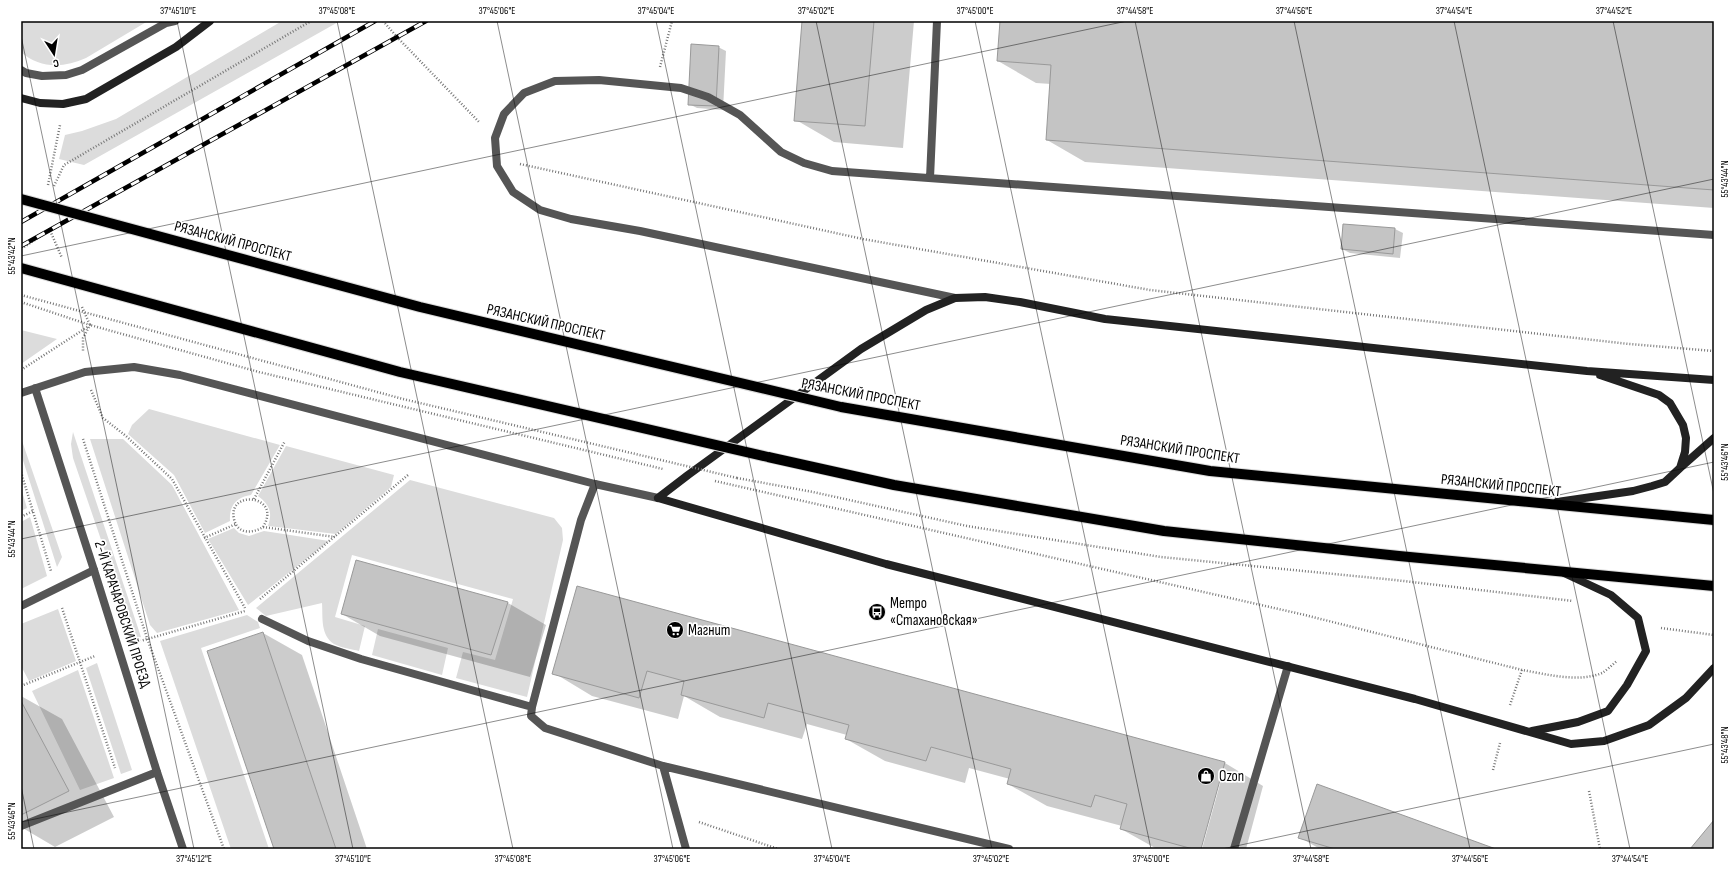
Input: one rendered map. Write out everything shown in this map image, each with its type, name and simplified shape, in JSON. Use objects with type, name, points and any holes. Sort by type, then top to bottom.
[{"type":"main road","name":"РЯЗАНСКИЙ ПРОСПЕКТ","points":[[21,199],[420,307],[840,408],[1210,471],[1714,520]]},
{"type":"main road","points":[[21,268],[400,372],[894,485],[1164,531],[1714,586]]},
{"type":"street","points":[[21,70],[26,73],[42,76],[66,75],[82,70],[166,23],[175,21]]},
{"type":"street","points":[[21,98],[40,103],[63,104],[86,99],[176,47],[210,21]]},
{"type":"street","points":[[930,178],[937,21]]},
{"type":"street","points":[[1714,234],[832,171],[804,163],[781,152],[740,115],[708,97],[682,88],[598,80],[555,81],[524,94],[504,114],[495,138],[497,166],[513,192],[540,210],[571,219],[640,231],[955,298],[985,297],[1020,302],[1106,319],[1587,371],[1714,380]]},
{"type":"street","points":[[658,498],[861,349],[926,310],[955,298]]},
{"type":"street","points":[[21,393],[84,372],[134,367],[180,375],[595,484],[658,498],[886,564],[1415,699],[1571,744],[1604,741],[1649,725],[1686,698],[1714,668]]},
{"type":"street","points":[[1587,371],[1659,395],[1670,403],[1683,425],[1686,438],[1685,452],[1680,468]]},
{"type":"street","name":"2-Й КАРАЧАРОВСКИЙ ПРОЕЗД","points":[[35,388],[157,772],[183,849]]},
{"type":"street","points":[[1543,504],[1632,491],[1665,482],[1714,438]]},
{"type":"street","points":[[595,484],[581,520],[532,707],[531,716],[545,728],[663,766],[1009,849]]},
{"type":"street","points":[[21,606],[94,570]]},
{"type":"street","points":[[1530,732],[1578,722],[1608,710],[1627,685],[1646,651],[1638,618],[1611,595],[1562,572]]},
{"type":"street","points":[[262,619],[308,641],[361,659],[532,707]]},
{"type":"street","points":[[1234,849],[1288,666]]},
{"type":"street","points":[[663,766],[686,849]]},
{"type":"street","points":[[21,826],[157,772]]},
{"type":"path","points":[[52,191],[64,165],[311,21]]},
{"type":"path","points":[[383,21],[396,37],[495,138],[516,163],[863,239],[1150,290],[1629,344],[1714,351]]},
{"type":"path","points":[[656,85],[672,21]]},
{"type":"path","points":[[59,128],[60,124]]},
{"type":"path","points":[[21,249],[50,230]]},
{"type":"path","points":[[21,295],[403,399],[737,478]]},
{"type":"path","points":[[21,302],[90,325]]},
{"type":"path","points":[[21,370],[90,325]]},
{"type":"path","points":[[90,325],[82,338],[84,372],[96,405],[103,418],[126,436],[172,479],[204,538],[247,610],[136,642]]},
{"type":"path","points":[[83,439],[147,638],[224,849]]},
{"type":"path","points":[[254,499],[284,441]]},
{"type":"path","points":[[21,472],[56,589],[121,786]]},
{"type":"path","points":[[258,600],[408,475]]},
{"type":"path","points":[[246,499],[254,499],[265,507],[267,514],[266,521],[263,527],[256,531],[248,532],[241,530],[233,517],[234,509],[239,503],[246,499]]},
{"type":"path","points":[[21,517],[33,511]]},
{"type":"path","points":[[204,538],[236,524]]},
{"type":"path","points":[[263,527],[335,537]]},
{"type":"path","points":[[1640,625],[1714,635]]},
{"type":"path","points":[[21,686],[95,656]]},
{"type":"path","points":[[1589,791],[1600,849]]},
{"type":"path","points":[[676,814],[778,849]]},
{"type":"shaded area","points":[[21,21],[148,21],[86,58],[69,64],[52,65],[36,62],[21,52]]},
{"type":"shaded area","points":[[282,21],[340,21],[84,165],[59,159],[65,135],[82,131],[116,119]]},
{"type":"shaded area","points":[[21,330],[57,339],[21,364]]},
{"type":"shaded area","points":[[149,409],[280,445],[251,495],[241,498],[234,503],[230,521],[205,533],[174,475],[128,434],[132,425]]},
{"type":"shaded area","points":[[73,432],[141,637],[135,639],[73,458],[71,444]]},
{"type":"shaded area","points":[[21,438],[62,557],[57,567],[21,454]]},
{"type":"shaded area","points":[[90,439],[123,439],[172,485],[239,610],[157,633],[150,625]]},
{"type":"shaded area","points":[[286,446],[394,475],[391,487],[336,534],[268,526],[270,517],[269,509],[265,502],[258,496]]},
{"type":"shaded area","points":[[410,480],[554,518],[562,528],[563,540],[527,697],[456,678],[463,652],[495,660],[513,599],[352,555],[335,617],[365,626],[359,651],[334,644],[326,636],[323,625],[322,603],[266,616],[256,608]]},
{"type":"shaded area","points":[[21,488],[27,508],[21,511]]},
{"type":"shaded area","points":[[30,517],[47,576],[21,589],[21,522]]},
{"type":"shaded area","points":[[234,528],[239,533],[249,536],[264,531],[329,541],[248,605],[208,539]]},
{"type":"shaded area","points":[[58,609],[76,661],[29,681],[21,666],[21,624]]},
{"type":"shaded area","points":[[247,615],[258,622],[260,628],[201,648],[269,849],[231,849],[160,641]]},
{"type":"shaded area","points":[[378,629],[448,648],[442,675],[372,655]]},
{"type":"shaded area","points":[[97,663],[132,770],[121,774],[86,668]]},
{"type":"shaded area","points":[[78,670],[114,778],[80,790],[32,691]]},
{"type":"building","points":[[802,21],[874,21],[865,126],[794,121]]},
{"type":"building","points":[[1000,21],[1714,21],[1714,190],[1046,140],[1051,65],[997,61]]},
{"type":"building","points":[[691,44],[719,46],[716,106],[688,105]]},
{"type":"building","points":[[1343,224],[1395,228],[1393,254],[1341,249]]},
{"type":"building","points":[[356,560],[508,602],[491,655],[341,614]]},
{"type":"building","points":[[577,586],[1225,762],[1201,849],[1193,849],[1120,829],[1127,804],[1095,795],[1091,807],[1007,784],[1011,769],[931,747],[926,761],[845,739],[849,725],[768,703],[764,718],[681,695],[684,681],[647,671],[639,698],[552,674]]},
{"type":"building","points":[[263,632],[336,849],[274,849],[207,651]]},
{"type":"building","points":[[21,701],[69,791],[21,815]]},
{"type":"building","points":[[1317,784],[1496,849],[1335,849],[1298,838]]},
{"type":"building","points":[[1714,820],[1714,849],[1690,849]]},
{"type":"railway","points":[[21,222],[375,21]]},
{"type":"railway","points":[[21,246],[426,21]]},
{"type":"place","name":"Метро «Стахановская»","points":[[877,612]]},
{"type":"place","name":"Магнит","points":[[675,630]]},
{"type":"place","name":"Ozon","points":[[1206,776]]}]
